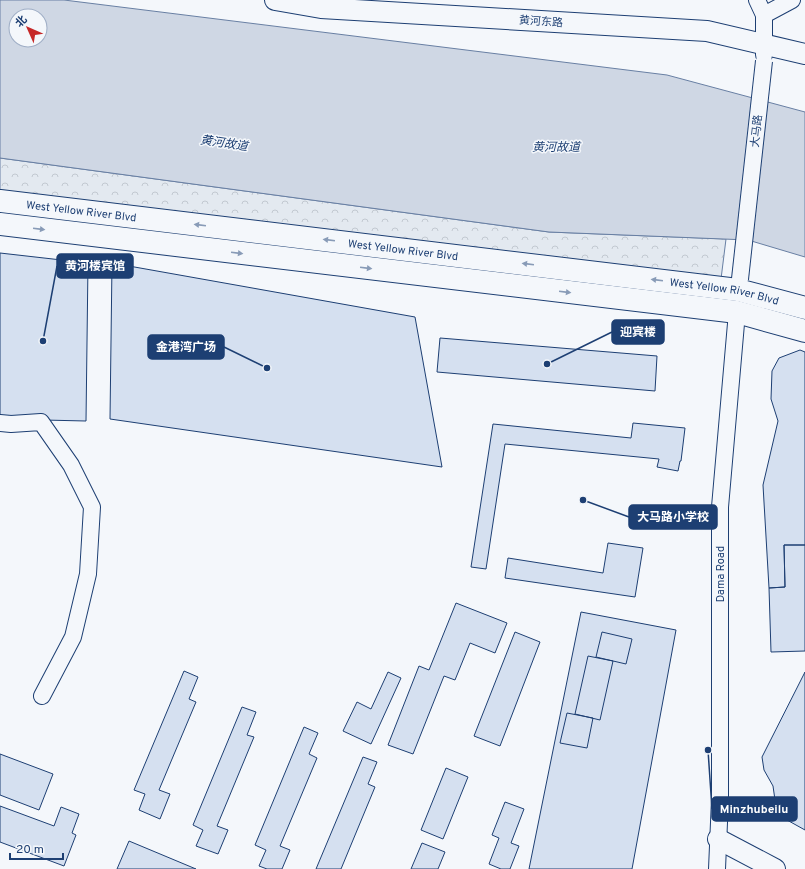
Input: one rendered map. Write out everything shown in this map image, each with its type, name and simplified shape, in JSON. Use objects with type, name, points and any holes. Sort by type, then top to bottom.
[{"type":"main road","name":"West Yellow River Blvd","points":[[0,200],[739,284],[805,308]]},
{"type":"main road","name":"West Yellow River Blvd","points":[[0,224],[737,312],[805,331]]},
{"type":"street","name":"黄河东路","points":[[275,0],[321,8],[707,31],[764,52],[805,54]]},
{"type":"street","points":[[757,0],[764,15],[792,0]]},
{"type":"street","name":"大马路","points":[[739,284],[764,52],[764,15]]},
{"type":"street","name":"Dama Road","points":[[717,869],[720,800],[720,507],[739,284]]},
{"type":"street","points":[[0,423],[11,424],[41,422],[71,465],[92,507],[88,574],[73,636],[42,696]]},
{"type":"street","points":[[718,839],[775,869]]},
{"type":"green space","points":[[0,158],[549,232],[726,239],[721,279],[0,194]]},
{"type":"water","name":"黄河故道","points":[[0,0],[64,0],[667,75],[805,112],[805,257],[748,240],[549,232],[0,158]]},
{"type":"building","points":[[0,253],[88,263],[86,421],[0,419]]},
{"type":"building","points":[[112,263],[415,317],[442,467],[110,419]]},
{"type":"building","points":[[440,338],[657,356],[655,391],[437,372]]},
{"type":"building","points":[[800,350],[805,352],[805,545],[784,545],[785,587],[769,588],[763,485],[778,421],[771,399],[772,371],[779,358]]},
{"type":"building","points":[[633,423],[685,428],[681,461],[678,471],[657,467],[659,459],[505,444],[486,569],[471,567],[493,424],[631,438]]},
{"type":"building","points":[[608,543],[643,548],[635,597],[505,578],[508,558],[603,573]]},
{"type":"building","points":[[784,545],[805,545],[805,651],[771,652],[769,588],[785,587]]},
{"type":"building","points":[[456,603],[507,623],[495,653],[470,643],[455,680],[444,676],[413,754],[388,745],[419,666],[429,670]]},
{"type":"building","points":[[581,612],[676,630],[632,869],[529,869]]},
{"type":"building","points":[[515,632],[540,642],[500,746],[474,736]]},
{"type":"building","points":[[602,632],[632,639],[626,664],[596,657]]},
{"type":"building","points":[[588,656],[613,661],[600,720],[575,714]]},
{"type":"building","points":[[184,671],[198,677],[189,699],[196,702],[159,790],[170,794],[160,819],[139,810],[145,794],[134,790]]},
{"type":"building","points":[[388,672],[401,678],[371,744],[343,731],[357,702],[371,709]]},
{"type":"building","points":[[805,672],[805,830],[787,820],[790,813],[775,800],[773,786],[764,770],[762,757]]},
{"type":"building","points":[[242,707],[256,712],[247,735],[254,737],[217,826],[228,830],[218,854],[196,846],[203,830],[193,825]]},
{"type":"building","points":[[567,713],[593,718],[587,748],[560,743]]},
{"type":"building","points":[[304,727],[318,733],[309,754],[317,758],[280,846],[290,850],[282,869],[267,869],[259,866],[266,850],[255,845]]},
{"type":"building","points":[[0,754],[53,774],[39,810],[0,795]]},
{"type":"building","points":[[363,757],[377,762],[368,784],[375,787],[341,869],[316,869]]},
{"type":"building","points":[[446,768],[468,777],[443,839],[421,830]]},
{"type":"building","points":[[505,802],[524,809],[511,843],[519,846],[510,869],[501,869],[489,864],[499,838],[492,835]]},
{"type":"building","points":[[0,806],[54,826],[61,807],[79,814],[72,833],[76,835],[64,866],[0,842]]},
{"type":"building","points":[[129,841],[196,869],[117,869]]},
{"type":"building","points":[[422,843],[445,852],[438,869],[411,869]]},
{"type":"place","name":"黄河楼宾馆","points":[[43,341]]},
{"type":"place","name":"迎宾楼","points":[[547,364]]},
{"type":"place","name":"金港湾广场","points":[[267,368]]},
{"type":"place","name":"大马路小学校","points":[[583,500]]},
{"type":"place","name":"Minzhubeilu","points":[[708,750]]}]
